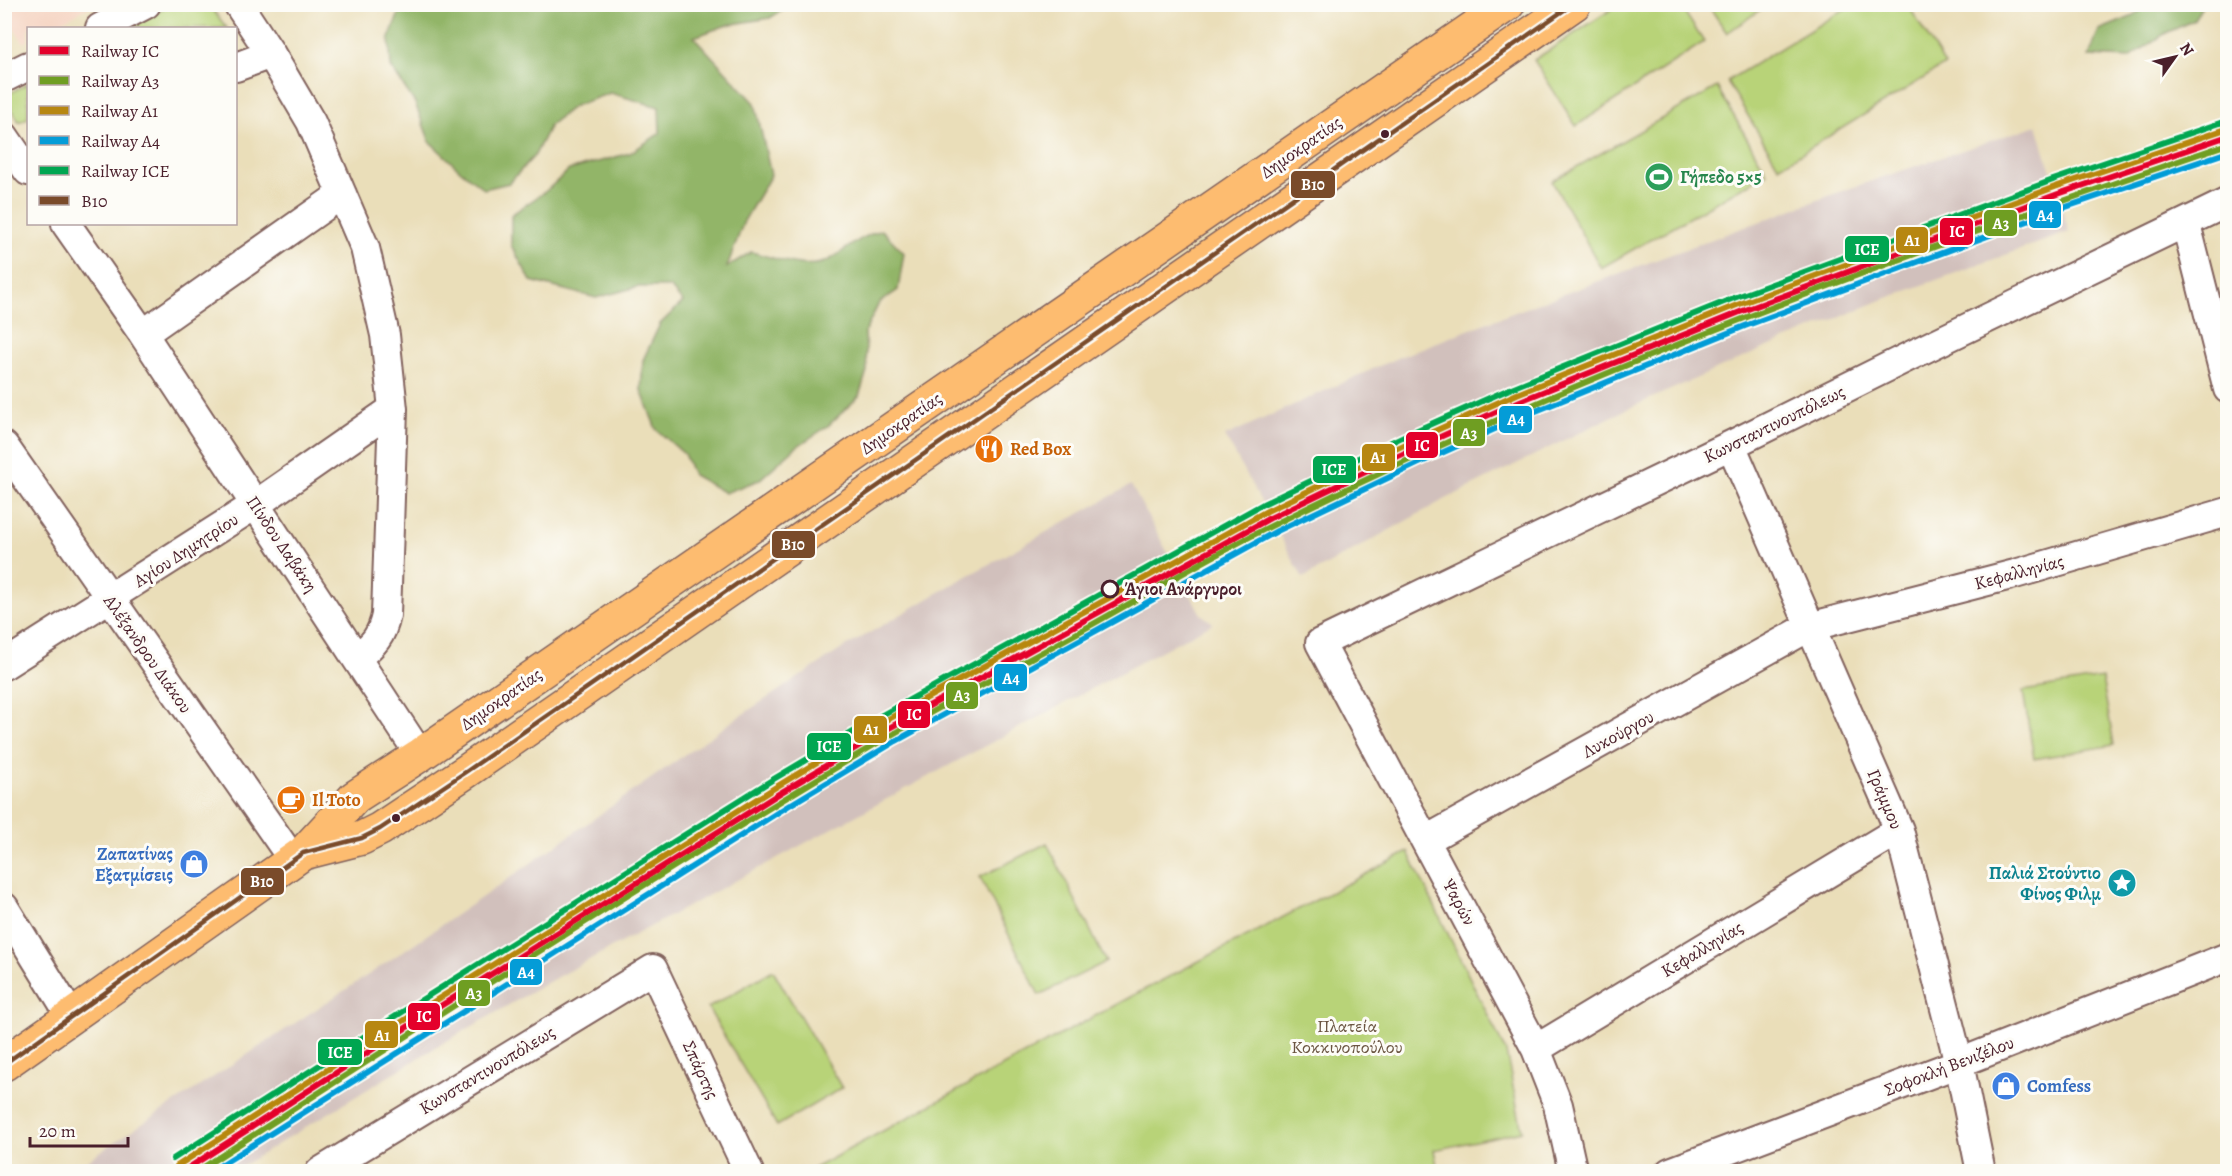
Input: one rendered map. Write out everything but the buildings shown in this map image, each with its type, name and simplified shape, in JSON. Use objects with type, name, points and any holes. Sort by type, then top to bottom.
[{"type":"main road","name":"Δημοκρατίας","points":[[4,1064],[298,856],[355,796],[420,755],[1508,4]]},
{"type":"main road","name":"Δημοκρατίας","points":[[298,856],[362,838],[380,829],[1574,4]]},
{"type":"street","points":[[102,27],[146,4]]},
{"type":"street","points":[[238,4],[271,54],[310,122],[342,194],[365,248],[385,335],[393,409],[386,615],[383,631],[372,646],[357,657]]},
{"type":"street","points":[[237,67],[271,54]]},
{"type":"street","points":[[15,140],[27,169]]},
{"type":"street","points":[[143,334],[342,194]]},
{"type":"street","name":"Κωνσταντινουπόλεως","points":[[1320,642],[1731,445],[2228,202]]},
{"type":"street","points":[[2186,224],[2228,389]]},
{"type":"street","name":"Πίνδου Δαβάκη","points":[[67,225],[143,334],[420,755]]},
{"type":"street","name":"Αγίου Δημητρίου","points":[[4,665],[110,600],[255,505],[393,409]]},
{"type":"street","name":"Γράμμου","points":[[1731,445],[1899,830],[1959,1063],[1981,1172]]},
{"type":"street","name":"Αλέξανδρου Διάκου","points":[[4,446],[110,600],[298,856]]},
{"type":"street","name":"Κεφαλληνίας","points":[[1809,627],[2014,574],[2228,512]]},
{"type":"street","name":"Λυκούργου","points":[[1426,840],[1809,627]]},
{"type":"street","name":"Ψαρών","points":[[1320,642],[1536,1049],[1558,1105],[1573,1172]]},
{"type":"street","name":"Κεφαλληνίας","points":[[1536,1049],[1899,830]]},
{"type":"street","points":[[4,907],[71,1016]]},
{"type":"street","name":"Σοφοκλή Βενιζέλου","points":[[1670,1172],[1959,1063],[2228,957]]},
{"type":"street","name":"Κωνσταντινουπόλεως","points":[[320,1172],[653,969]]},
{"type":"street","name":"Σπάρτης","points":[[653,969],[749,1172]]},
{"type":"shaded area","points":[[5,4],[93,5],[52,27],[27,27],[27,41],[24,43],[5,16]]},
{"type":"shaded area","points":[[2037,125],[2069,232],[1884,299],[1627,409],[1440,502],[1303,578],[1225,436],[1397,358],[1483,324],[1842,191]]},
{"type":"shaded area","points":[[1131,485],[1201,614],[1213,623],[559,976],[438,1046],[234,1171],[71,1171],[380,967],[737,718],[842,649]]},
{"type":"green space","points":[[172,4],[209,5],[226,27],[130,27]]},
{"type":"green space","name":"Γήπεδο 5×5","points":[[1853,4],[1908,5],[1945,65],[1779,167],[1727,81]]},
{"type":"green space","points":[[2149,4],[2203,5],[2193,21],[2166,33],[2129,58],[2089,56],[2099,30],[2131,17]]},
{"type":"green space","points":[[425,5],[790,5],[770,18],[727,25],[694,37],[755,103],[771,175],[744,221],[727,267],[751,252],[800,264],[820,263],[829,260],[861,239],[882,230],[904,253],[898,290],[879,303],[865,332],[867,371],[859,396],[828,426],[795,448],[759,480],[725,493],[693,475],[684,454],[656,429],[641,390],[643,360],[660,324],[683,302],[670,287],[637,287],[596,298],[531,281],[511,245],[511,215],[546,191],[569,170],[630,153],[660,133],[659,107],[610,93],[574,106],[550,125],[535,155],[509,183],[484,189],[430,142],[415,103],[391,67],[389,38],[400,11]]},
{"type":"green space","points":[[1618,5],[1680,5],[1704,42],[1576,126],[1534,60]]},
{"type":"green space","points":[[1708,5],[1767,5],[1727,33]]},
{"type":"green space","points":[[27,84],[27,118],[19,122],[5,96]]},
{"type":"green space","name":"Γήπεδο 5×5","points":[[1717,87],[1767,173],[1601,268],[1552,181]]},
{"type":"green space","points":[[2102,678],[2114,745],[2034,759],[2023,691]]},
{"type":"green space","points":[[1047,843],[1106,962],[1039,995],[980,877]]},
{"type":"green space","name":"Πλατεία Κοκκινοπούλου","points":[[1408,852],[1506,1052],[1522,1131],[1434,1150],[1438,1171],[809,1171],[1134,995]]},
{"type":"green space","points":[[773,970],[842,1088],[777,1126],[708,1008]]},
{"type":"rail line","name":"ICE","points":[[173,1159],[772,780],[882,715],[1263,504],[1404,436],[1514,387],[1734,298],[2053,180],[2223,122]]},
{"type":"rail line","name":"A1","points":[[177,1166],[411,1016],[885,721],[1267,511],[1408,443],[1517,394],[1737,305],[2055,187],[2226,129]]},
{"type":"rail line","name":"IC","points":[[182,1172],[415,1022],[780,793],[889,728],[1270,518],[1411,450],[1520,401],[1740,312],[2058,194],[2228,136]]},
{"type":"rail line","name":"A3","points":[[196,1172],[539,952],[799,790],[934,711],[1253,535],[1511,414],[1747,317],[1986,228],[2228,144]]},
{"type":"rail line","name":"A4","points":[[210,1172],[788,806],[896,741],[1277,531],[1526,415],[1745,326],[2063,208],[2228,152]]},
{"type":"transit line","name":"Β10","points":[[4,1064],[303,853],[362,838],[380,829],[467,771],[1573,4]]},
{"type":"place","name":"Γήπεδο 5×5","points":[[1659,177]]},
{"type":"place","name":"Red Box","points":[[989,449]]},
{"type":"place","name":"Άγιοι Ανάργυροι","points":[[1110,589]]},
{"type":"place","name":"Il Toto","points":[[291,800]]},
{"type":"place","name":"Ζαπατίνας Εξατμίσεις","points":[[194,864]]},
{"type":"place","name":"Παλιά Στούντιο Φίνος Φιλμ","points":[[2122,883]]},
{"type":"place","name":"Comfess","points":[[2006,1086]]}]
